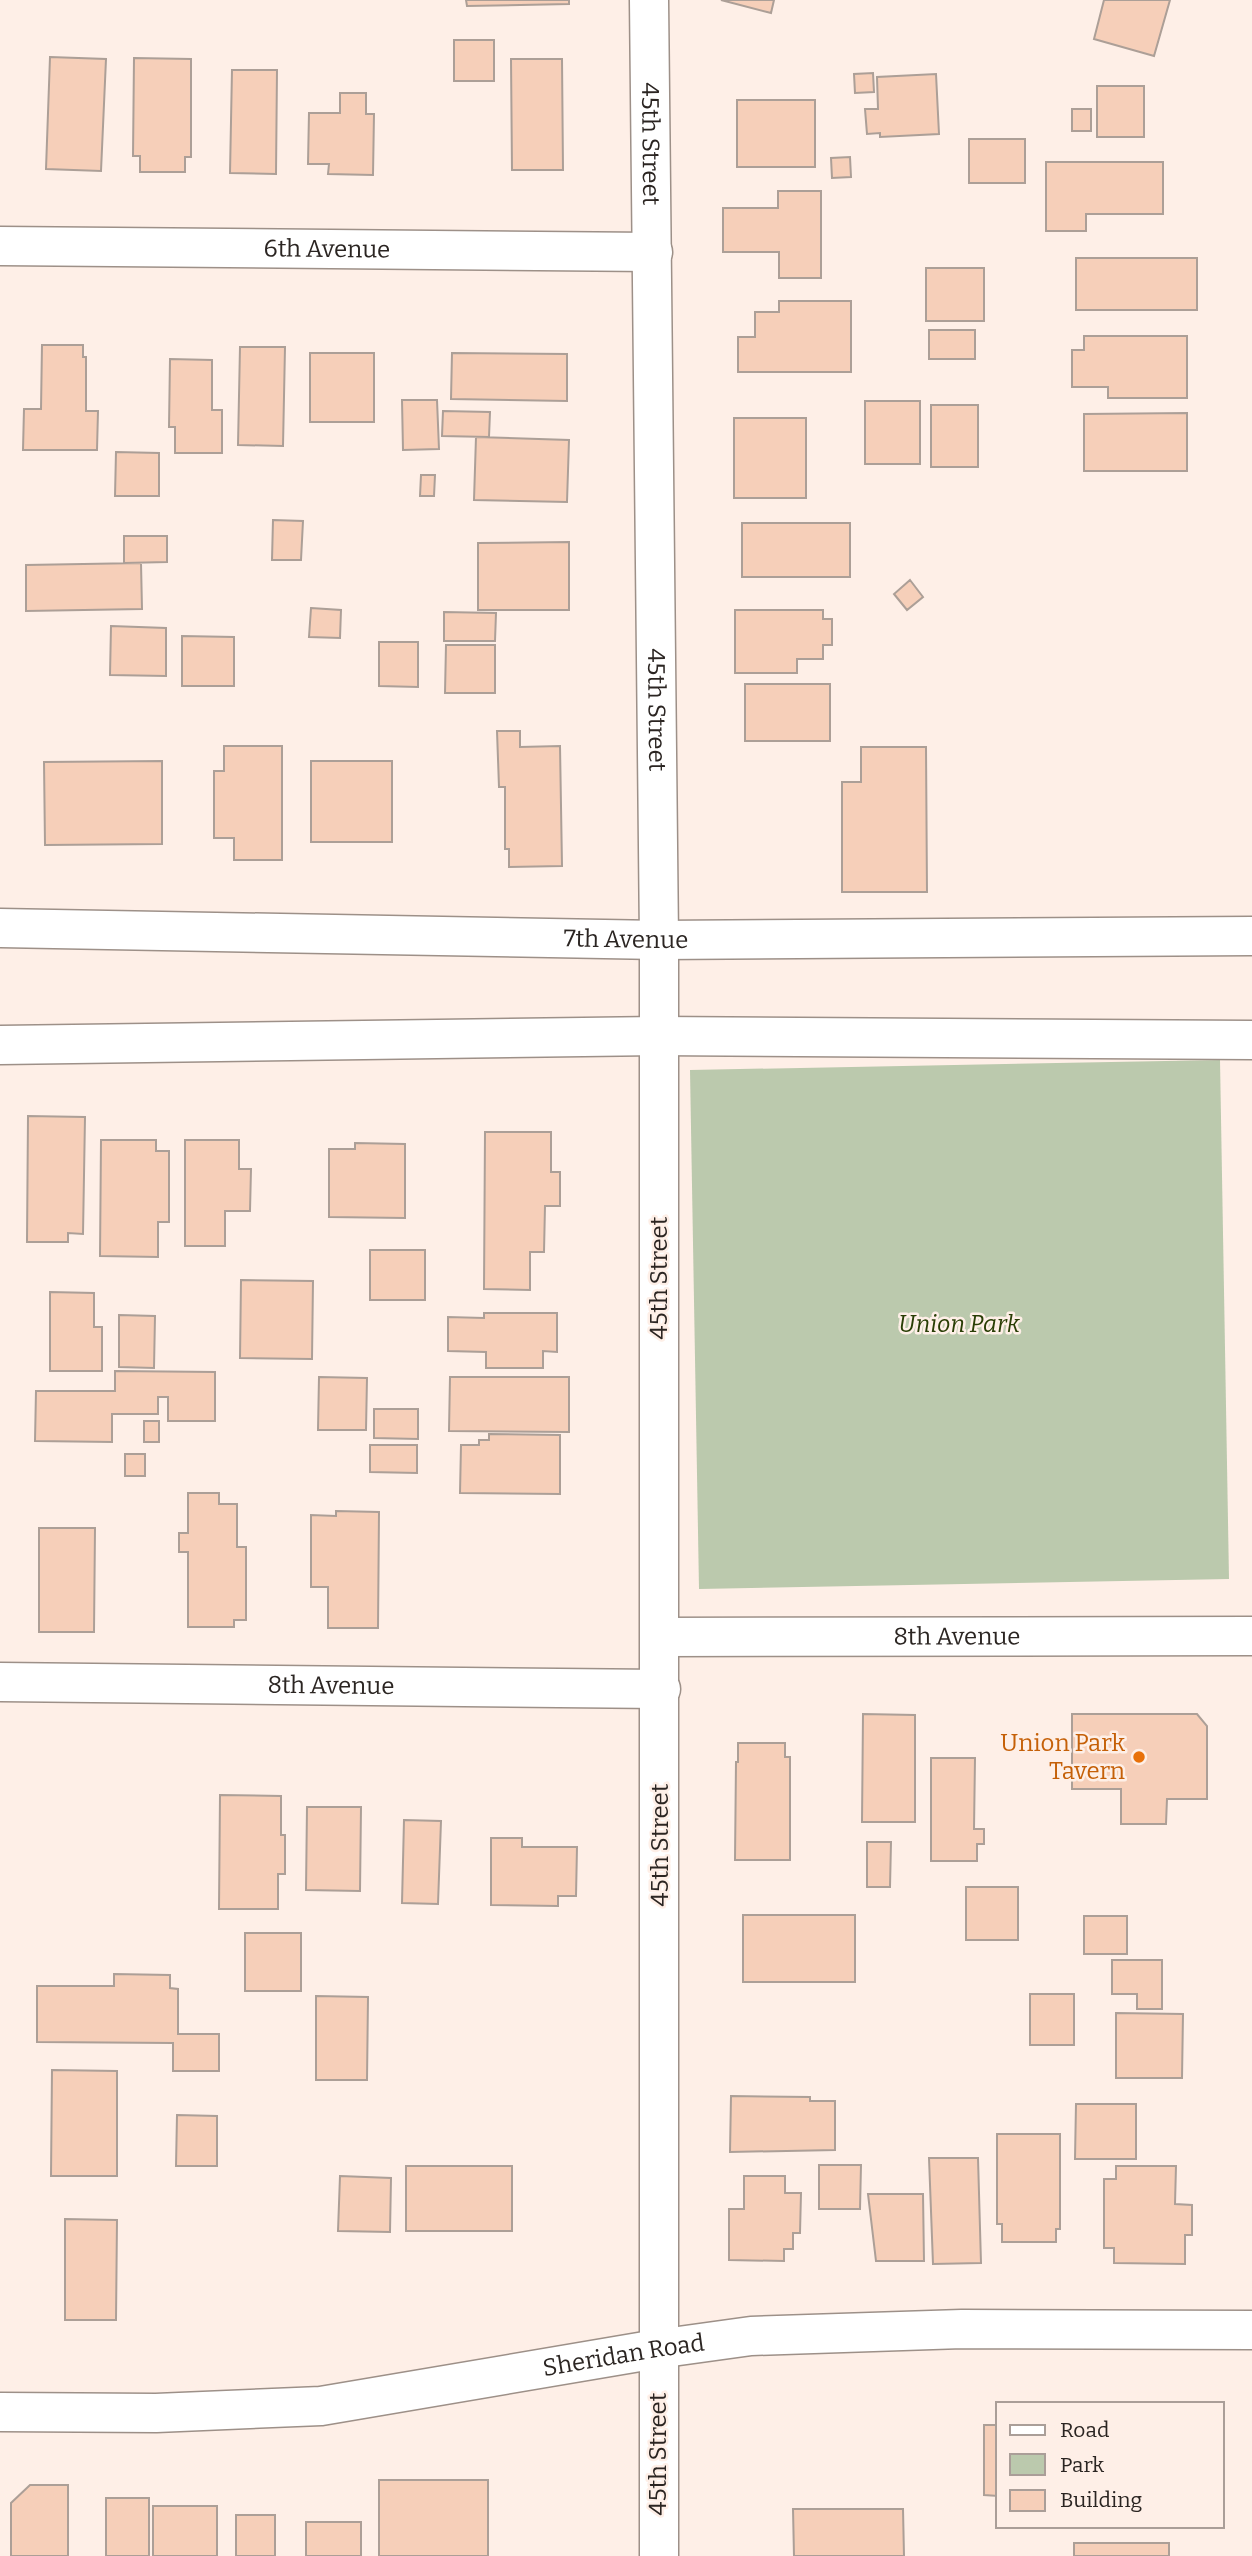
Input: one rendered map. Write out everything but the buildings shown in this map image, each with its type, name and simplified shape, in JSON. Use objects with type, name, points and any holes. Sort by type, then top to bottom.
[{"type":"street","name":"45th Street","points":[[649,0],[659,940],[659,2556]]},
{"type":"street","name":"6th Avenue","points":[[0,246],[653,252]]},
{"type":"street","name":"7th Avenue","points":[[0,928],[659,940],[1252,936]]},
{"type":"street","points":[[0,1045],[658,1036],[1252,1040]]},
{"type":"street","name":"8th Avenue","points":[[661,1637],[1252,1636]]},
{"type":"street","name":"8th Avenue","points":[[0,1682],[661,1689]]},
{"type":"street","name":"Sheridan Road","points":[[0,2412],[156,2413],[321,2406],[657,2348],[751,2336],[962,2329],[1252,2330]]},
{"type":"green space","name":"Union Park","points":[[1220,1060],[1229,1579],[699,1589],[690,1070]]},
{"type":"place","name":"Union Park Tavern","points":[[1139,1757]]}]
